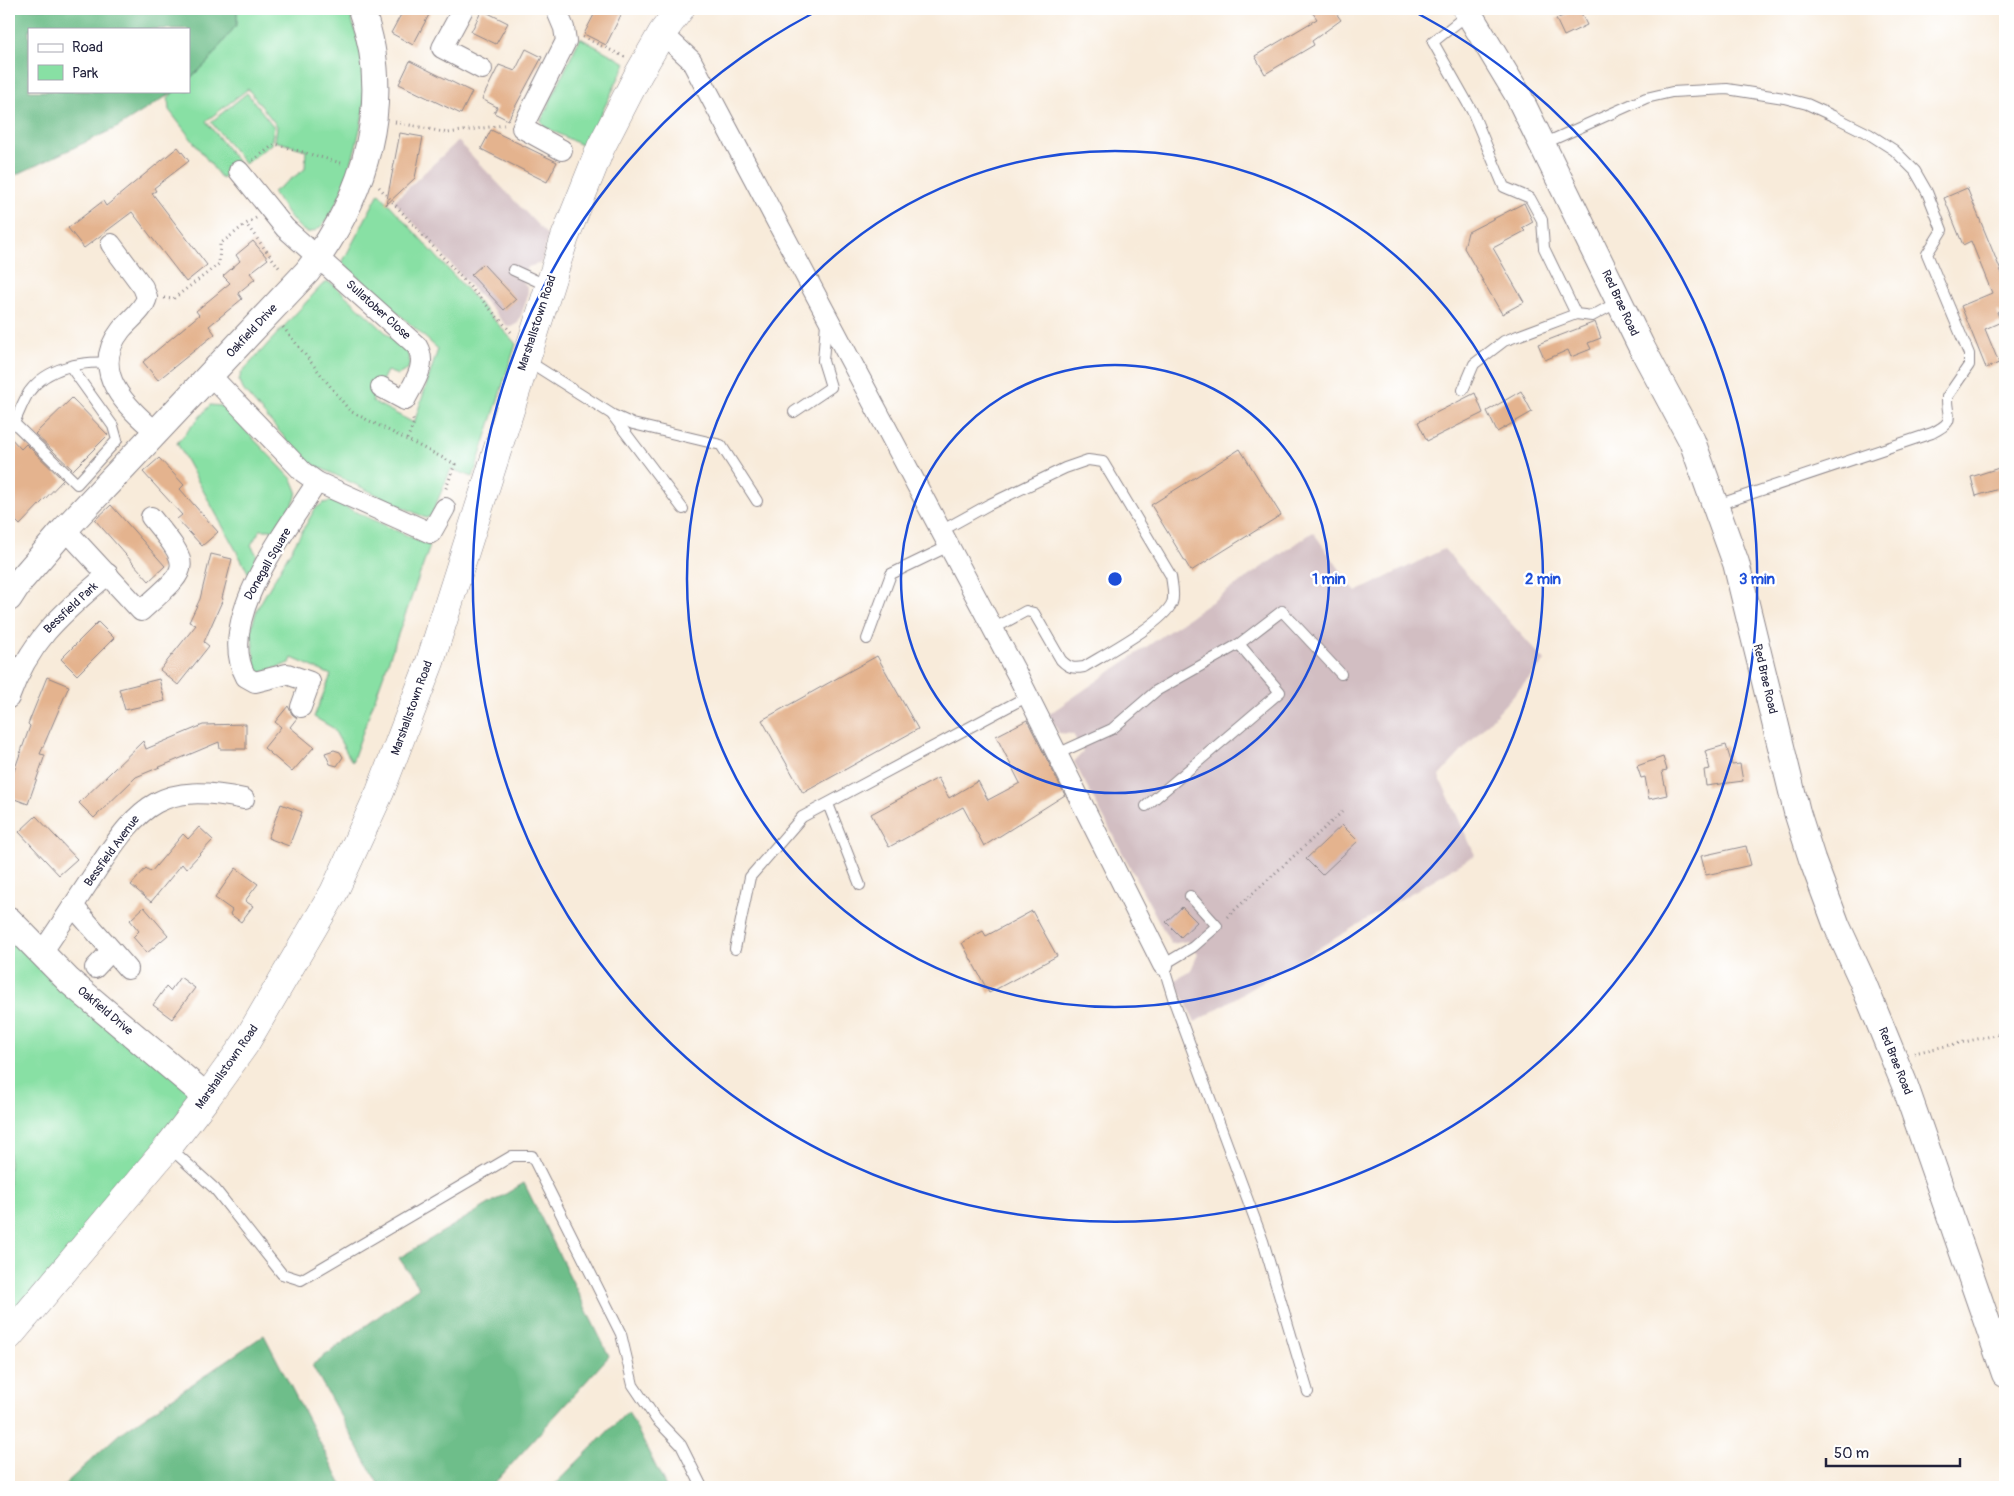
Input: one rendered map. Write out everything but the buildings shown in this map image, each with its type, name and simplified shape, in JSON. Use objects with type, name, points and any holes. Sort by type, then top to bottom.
[{"type":"main road","name":"Marshallstown Road","points":[[9,1336],[169,1146],[207,1097],[244,1044],[334,892],[380,792],[430,662],[526,355],[565,238],[601,147],[643,66],[662,33],[680,9]]},
{"type":"street","name":"Oakfield Drive","points":[[9,598],[20,581],[65,529],[293,287],[318,257],[344,217],[363,169],[375,118],[376,90],[372,50],[361,9]]},
{"type":"street","points":[[463,9],[442,48],[482,69]]},
{"type":"street","points":[[556,9],[564,28],[566,39],[564,48],[522,128],[562,150]]},
{"type":"street","name":"Red Brae Road","points":[[1467,11],[1518,95],[1641,346],[1692,441],[1717,505],[1736,562],[1797,812],[1837,926],[1894,1058],[1935,1168],[2005,1374]]},
{"type":"street","points":[[662,33],[691,60],[1028,696],[1163,965]]},
{"type":"street","points":[[239,171],[290,233],[318,257]]},
{"type":"street","points":[[111,244],[143,287],[147,297],[144,306],[116,338],[112,347],[110,363],[113,380],[122,400],[156,433]]},
{"type":"street","name":"Sullatober Close","points":[[318,257],[408,335],[420,351],[422,366],[405,400],[381,387]]},
{"type":"street","points":[[211,376],[291,461],[317,482],[431,533],[445,508]]},
{"type":"street","name":"Donegall Square","points":[[301,707],[310,682],[287,674],[254,682],[246,678],[240,652],[239,625],[254,584],[317,482]]},
{"type":"street","name":"Bessfield Park","points":[[65,529],[141,611],[176,577],[181,568],[181,559],[177,548],[150,517]]},
{"type":"street","name":"Bessfield Park","points":[[9,698],[32,649],[47,629],[108,574]]},
{"type":"street","name":"Bessfield Avenue","points":[[41,954],[126,828],[149,806],[170,797],[196,792],[244,799]]},
{"type":"street","points":[[73,906],[128,969]]},
{"type":"street","name":"Oakfield Drive","points":[[9,920],[69,981],[207,1097]]},
{"type":"street","points":[[95,968],[111,951]]},
{"type":"lane","points":[[1467,11],[1433,42],[1472,111],[1504,187],[1530,198],[1542,220],[1544,248],[1576,314]]},
{"type":"lane","points":[[1543,144],[1646,98],[1692,90],[1727,89],[1754,92],[1807,104],[1869,134],[1894,150],[1915,171],[1927,192],[1942,230],[1927,254],[1969,354],[1969,364],[1948,397],[1950,420],[1932,433],[1717,505]]},
{"type":"lane","points":[[513,270],[548,286]]},
{"type":"lane","points":[[1463,390],[1474,364],[1504,341],[1576,314],[1592,316],[1620,301]]},
{"type":"lane","points":[[794,412],[831,387],[823,361],[827,317]]},
{"type":"lane","points":[[526,355],[613,415],[633,424],[721,445],[757,501]]},
{"type":"lane","points":[[70,366],[113,426],[117,440],[77,484],[14,423],[30,390],[52,374],[70,366],[90,361],[110,363]]},
{"type":"lane","points":[[613,415],[684,510]]},
{"type":"lane","points":[[867,639],[891,574],[945,539],[988,505],[1065,468],[1088,460],[1103,462],[1171,576],[1172,602],[1163,615],[1084,667],[1076,669],[1068,667],[1061,660],[1034,613],[1030,611],[1026,611],[993,629]]},
{"type":"lane","points":[[1057,754],[1112,729],[1156,691],[1239,644],[1282,611],[1341,674]]},
{"type":"lane","points":[[1146,806],[1280,692],[1239,644]]},
{"type":"lane","points":[[735,949],[750,877],[802,817],[1028,696]]},
{"type":"lane","points":[[828,804],[860,885]]},
{"type":"lane","points":[[1190,896],[1217,926],[1193,948],[1163,965],[1175,1004],[1263,1241],[1308,1392]]},
{"type":"lane","points":[[169,1146],[215,1190],[282,1274],[301,1280],[512,1156],[532,1156],[621,1334],[632,1385],[656,1420],[681,1445],[702,1487]]},
{"type":"path","points":[[564,28],[643,66]]},
{"type":"path","points":[[375,118],[448,133],[525,121]]},
{"type":"path","points":[[239,171],[275,144],[363,169],[526,355]]},
{"type":"path","points":[[147,297],[173,299],[219,264],[220,244],[269,208]]},
{"type":"path","points":[[246,224],[293,287]]},
{"type":"path","points":[[270,311],[350,411],[454,464],[441,503],[445,508]]},
{"type":"path","points":[[1217,926],[1342,812]]},
{"type":"path","points":[[1894,1058],[2005,1033]]},
{"type":"shaded area","points":[[458,141],[548,236],[541,263],[528,267],[523,281],[528,289],[527,299],[518,323],[511,327],[506,325],[394,201]]},
{"type":"shaded area","points":[[1313,532],[1356,592],[1444,549],[1545,661],[1439,776],[1475,855],[1195,1022],[1175,980],[1190,972],[1198,954],[1188,941],[1171,944],[1074,762],[1083,752],[1073,734],[1059,733],[1049,714]]},
{"type":"green space","points":[[9,9],[237,9],[237,24],[206,64],[190,78],[190,28],[28,28],[28,92],[173,92],[118,127],[9,178]]},
{"type":"green space","points":[[237,9],[348,9],[356,32],[361,56],[364,106],[353,157],[346,179],[338,200],[328,218],[318,229],[307,232],[298,226],[273,192],[305,169],[306,150],[275,141],[277,126],[248,89],[206,121],[240,165],[222,179],[169,110],[168,98],[174,92],[190,92],[190,78],[206,64],[237,24]]},
{"type":"green space","points":[[580,38],[626,63],[585,147],[545,127],[541,121]]},
{"type":"green space","points":[[247,93],[274,127],[271,144],[245,164],[211,122]]},
{"type":"green space","points":[[379,193],[516,344],[473,477],[451,469],[431,516],[426,518],[308,462],[244,391],[239,381],[241,373],[322,285],[328,282],[334,285],[407,352],[410,362],[408,369],[398,375],[387,371],[372,401],[414,423],[438,349],[342,263]]},
{"type":"green space","points":[[210,405],[222,406],[292,479],[297,491],[295,500],[274,530],[260,530],[251,545],[257,555],[249,574],[177,443]]},
{"type":"green space","points":[[332,501],[430,546],[352,762],[333,728],[314,717],[331,675],[292,658],[290,663],[261,673],[256,669],[251,629],[257,609],[315,509],[323,503]]},
{"type":"green space","points":[[9,912],[207,1097],[9,1335]]},
{"type":"green space","points":[[524,1183],[609,1356],[491,1487],[380,1487],[312,1365],[419,1287],[399,1258]]},
{"type":"green space","points":[[264,1335],[343,1487],[62,1487],[118,1435]]},
{"type":"green space","points":[[628,1411],[666,1487],[552,1487]]}]
